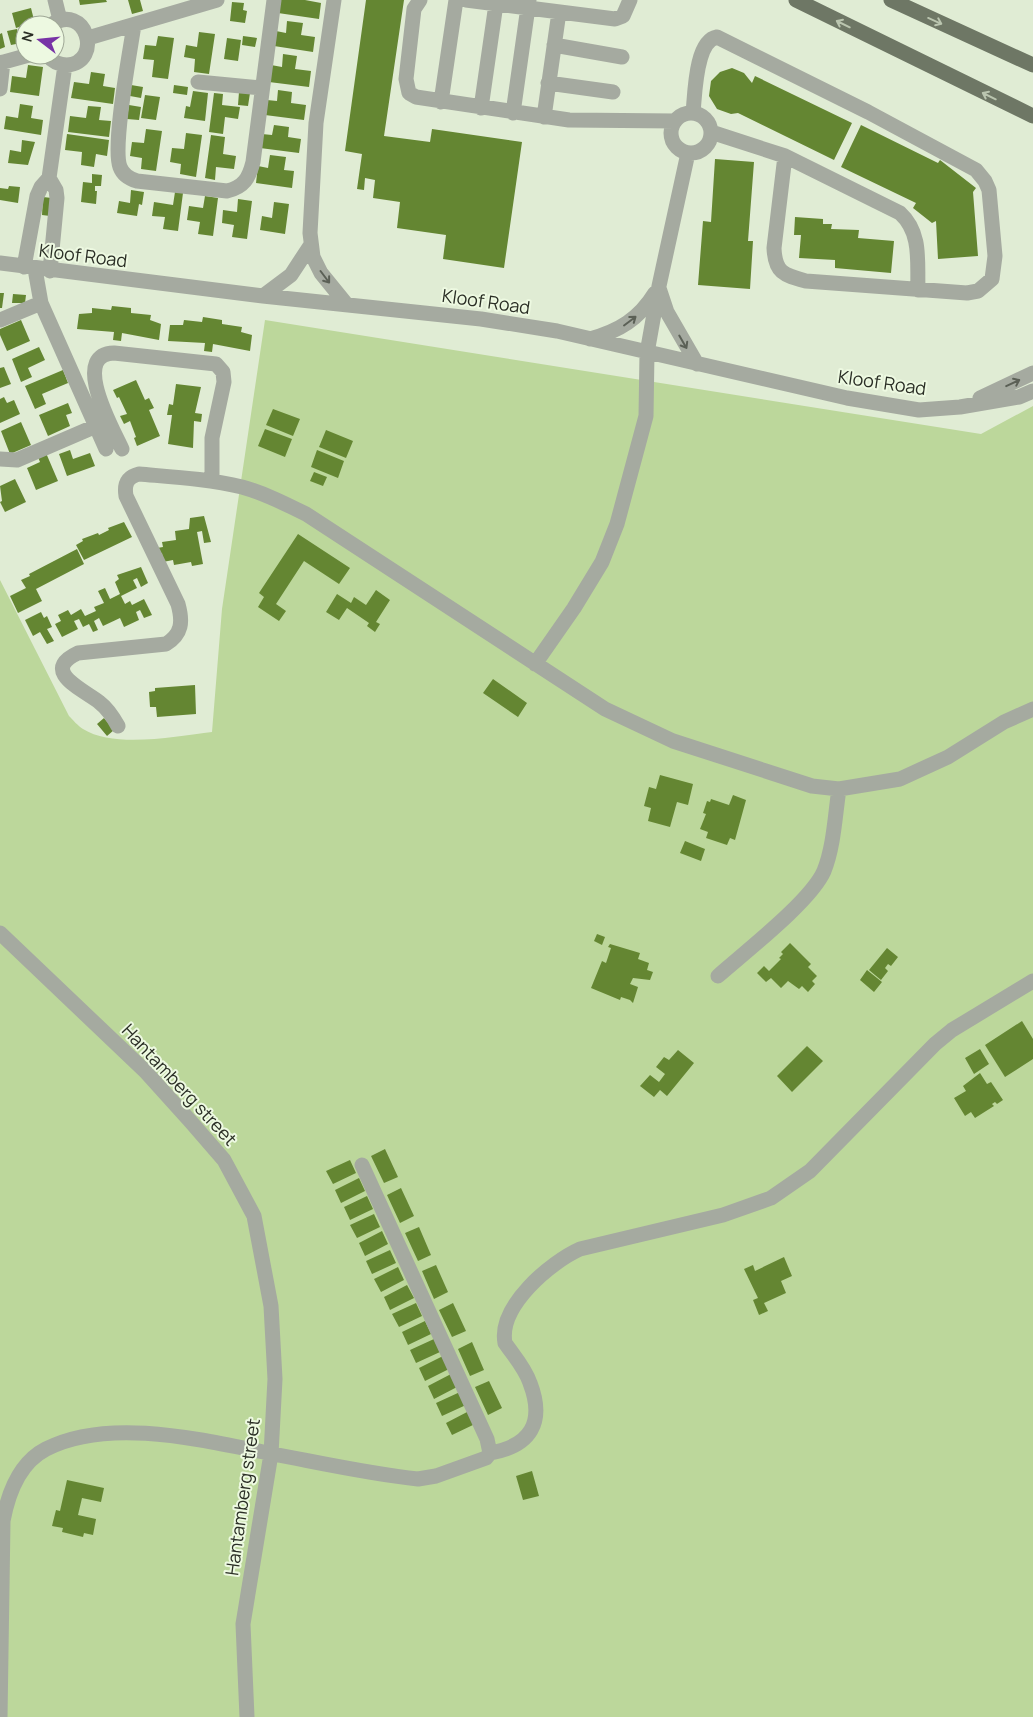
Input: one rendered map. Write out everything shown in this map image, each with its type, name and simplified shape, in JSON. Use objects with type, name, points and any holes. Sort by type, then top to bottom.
[{"type":"main road","points":[[796,0],[1033,116]]},
{"type":"main road","points":[[891,0],[1033,65]]},
{"type":"street","points":[[55,0],[55,15]]},
{"type":"street","points":[[88,38],[217,0]]},
{"type":"street","points":[[134,25],[119,131],[118,158],[124,174],[131,179],[218,191],[237,189],[245,183],[253,162],[274,0]]},
{"type":"street","points":[[334,0],[316,123],[310,246],[321,273],[347,305]]},
{"type":"street","points":[[420,0],[414,9],[406,87],[416,97],[544,117],[591,121],[652,119],[675,121]]},
{"type":"street","points":[[441,102],[456,0]]},
{"type":"street","points":[[466,0],[496,4],[528,4],[559,12],[615,19],[623,16],[630,0]]},
{"type":"street","points":[[481,108],[496,4]]},
{"type":"street","points":[[512,113],[528,4]]},
{"type":"street","points":[[544,117],[559,12]]},
{"type":"street","points":[[50,271],[56,190],[50,178],[65,65],[71,64],[82,57],[88,45],[88,38],[78,23],[65,21]]},
{"type":"street","points":[[693,113],[700,57],[709,41],[717,37],[868,112],[976,170],[986,181],[989,190],[995,256],[992,279],[986,287],[967,293],[806,281],[790,277],[779,271],[774,260],[774,248],[785,156]]},
{"type":"street","points":[[554,44],[622,56]]},
{"type":"street","points":[[0,89],[2,62],[15,59]]},
{"type":"street","points":[[198,82],[262,88]]},
{"type":"street","points":[[548,83],[613,92]]},
{"type":"street","points":[[693,113],[705,119],[711,132],[707,145],[702,150],[688,153],[676,147],[672,141],[671,134],[675,121],[680,116],[693,113]]},
{"type":"street","points":[[711,132],[785,156],[900,213],[910,222],[914,231],[918,290]]},
{"type":"street","points":[[535,664],[574,608],[602,562],[617,524],[646,416],[647,353],[659,286],[688,153]]},
{"type":"street","points":[[50,178],[37,196],[30,268],[41,303],[106,449]]},
{"type":"street","points":[[263,296],[291,275],[310,246]]},
{"type":"street","name":"Kloof Road","points":[[0,263],[50,271],[263,296],[481,318],[557,331],[589,340],[847,398],[919,410],[960,407],[1019,397],[1033,391]]},
{"type":"street","points":[[589,340],[611,333],[628,324],[646,308],[659,286]]},
{"type":"street","points":[[659,286],[667,312],[697,364]]},
{"type":"street","points":[[0,320],[41,303]]},
{"type":"street","points":[[122,449],[94,383],[96,363],[100,357],[106,353],[114,352],[216,364],[223,372],[224,382],[212,438],[212,481]]},
{"type":"street","points":[[960,407],[1033,373]]},
{"type":"street","points":[[0,459],[17,460],[96,426]]},
{"type":"street","points":[[118,726],[100,702],[68,682],[64,674],[64,665],[69,657],[78,653],[166,644],[178,634],[182,618],[178,604],[126,496],[126,482],[130,476],[139,474],[212,481],[243,487],[306,514],[604,709],[673,741],[812,786],[839,789],[900,779],[948,757],[1004,722],[1033,709]]},
{"type":"street","points":[[718,976],[794,908],[816,884],[828,857],[839,789]]},
{"type":"street","name":"Hantamberg street","points":[[0,933],[145,1071],[224,1160],[254,1216],[271,1306],[275,1379],[271,1454],[243,1624],[247,1717]]},
{"type":"street","points":[[0,1717],[4,1521],[7,1500],[16,1479],[27,1464],[44,1450],[62,1442],[90,1436],[144,1432],[418,1478],[436,1476],[486,1458],[490,1453],[505,1451],[520,1444],[528,1437],[533,1427],[536,1408],[530,1381],[505,1343],[504,1337],[508,1318],[516,1304],[542,1273],[566,1255],[580,1249],[723,1215],[771,1198],[810,1171],[935,1044],[952,1030],[1033,981]]},
{"type":"street","points":[[362,1165],[487,1439],[490,1453]]},
{"type":"green space","points":[[265,320],[981,434],[1033,406],[1033,1717],[0,1717],[0,580],[69,716],[81,728],[96,735],[129,740],[146,740],[212,732],[222,609]]},
{"type":"building","points":[[79,0],[106,0],[107,2],[80,5]]},
{"type":"building","points":[[128,0],[140,0],[143,11],[132,14]]},
{"type":"building","points":[[280,0],[305,0],[321,3],[319,19],[278,13]]},
{"type":"building","points":[[366,0],[404,0],[384,136],[430,142],[432,129],[522,142],[504,268],[443,259],[446,235],[397,228],[400,202],[373,198],[375,180],[365,178],[364,190],[357,189],[362,154],[345,151]]},
{"type":"building","points":[[232,2],[244,3],[243,10],[247,11],[245,23],[230,21]]},
{"type":"building","points":[[31,8],[33,15],[15,15],[15,24],[12,13]]},
{"type":"building","points":[[287,21],[303,23],[301,35],[315,37],[313,52],[274,46],[276,31],[286,33]]},
{"type":"building","points":[[15,29],[15,44],[11,45],[7,31]]},
{"type":"building","points":[[199,32],[215,34],[209,74],[194,72],[195,59],[184,57],[186,45],[197,47]]},
{"type":"building","points":[[2,33],[5,47],[0,49],[0,34]]},
{"type":"building","points":[[158,36],[174,38],[168,79],[152,77],[154,60],[143,59],[145,45],[156,46]]},
{"type":"building","points":[[243,36],[257,38],[255,47],[242,45]]},
{"type":"building","points":[[227,38],[241,40],[238,61],[224,59]]},
{"type":"building","points":[[283,54],[297,56],[295,69],[311,71],[309,87],[269,82],[271,65],[282,67]]},
{"type":"building","points":[[28,65],[43,67],[39,96],[10,92],[12,76],[26,78]]},
{"type":"building","points":[[732,68],[744,73],[752,83],[755,76],[852,123],[834,160],[738,113],[731,114],[717,109],[709,96],[711,81],[720,72]]},
{"type":"building","points":[[91,72],[105,74],[103,86],[115,88],[113,104],[71,98],[74,82],[89,84]]},
{"type":"building","points":[[131,85],[143,87],[141,98],[130,96]]},
{"type":"building","points":[[174,85],[188,87],[187,95],[173,93]]},
{"type":"building","points":[[278,90],[292,92],[291,103],[306,105],[304,120],[265,115],[267,100],[277,101]]},
{"type":"building","points":[[193,91],[208,93],[205,121],[184,118],[186,106],[190,107]]},
{"type":"building","points":[[239,92],[250,93],[248,106],[238,105]]},
{"type":"building","points":[[214,93],[223,94],[222,105],[240,107],[238,119],[225,117],[223,134],[209,132]]},
{"type":"building","points":[[145,95],[160,97],[156,120],[141,118]]},
{"type":"building","points":[[20,104],[33,106],[31,118],[43,120],[41,135],[4,129],[6,116],[18,118]]},
{"type":"building","points":[[129,105],[141,107],[139,120],[127,119]]},
{"type":"building","points":[[88,106],[101,107],[99,120],[111,121],[109,137],[68,132],[70,116],[86,118]]},
{"type":"building","points":[[274,125],[289,127],[288,137],[301,139],[299,153],[260,148],[262,134],[272,135]]},
{"type":"building","points":[[861,125],[938,163],[940,160],[976,188],[973,192],[978,256],[938,259],[936,221],[932,223],[913,208],[916,203],[841,167]]},
{"type":"building","points":[[146,129],[162,131],[156,171],[141,169],[142,158],[130,156],[132,142],[144,143]]},
{"type":"building","points":[[186,133],[202,135],[196,177],[180,174],[181,164],[170,162],[172,148],[184,149]]},
{"type":"building","points":[[67,134],[109,140],[107,156],[96,154],[94,167],[81,165],[82,152],[65,150]]},
{"type":"building","points":[[211,135],[225,137],[223,154],[236,156],[234,169],[216,167],[215,180],[205,178]]},
{"type":"building","points":[[22,140],[35,142],[28,165],[8,163],[10,150],[21,152]]},
{"type":"building","points":[[270,155],[286,157],[284,170],[294,171],[292,188],[256,183],[258,166],[268,168]]},
{"type":"building","points":[[715,159],[754,162],[748,241],[753,241],[750,289],[698,285],[703,221],[711,222]]},
{"type":"building","points":[[92,174],[102,175],[101,186],[95,186],[95,191],[97,191],[96,204],[81,202],[83,182],[92,183]]},
{"type":"building","points":[[9,186],[20,187],[18,203],[0,200],[0,188],[8,189]]},
{"type":"building","points":[[131,190],[144,192],[142,205],[139,204],[137,216],[117,213],[119,201],[130,203]]},
{"type":"building","points":[[175,192],[183,193],[178,231],[163,229],[165,217],[152,216],[154,202],[173,205]]},
{"type":"building","points":[[205,196],[218,198],[213,236],[198,234],[200,222],[187,220],[189,206],[203,208]]},
{"type":"building","points":[[43,197],[52,198],[50,216],[42,215]]},
{"type":"building","points":[[238,199],[252,201],[247,239],[232,237],[234,225],[222,223],[223,210],[237,212]]},
{"type":"building","points":[[274,202],[289,204],[285,234],[260,230],[262,216],[272,218]]},
{"type":"building","points":[[795,217],[823,219],[823,224],[832,224],[831,229],[859,230],[858,238],[894,241],[891,273],[835,268],[835,260],[799,258],[801,235],[794,235]]},
{"type":"building","points":[[0,293],[4,293],[2,308],[0,308]]},
{"type":"building","points":[[13,294],[26,295],[25,303],[12,303]]},
{"type":"building","points":[[112,306],[131,308],[131,313],[151,315],[150,320],[161,324],[159,340],[122,333],[121,341],[113,340],[114,332],[77,329],[79,314],[92,313],[92,308],[111,310]]},
{"type":"building","points":[[203,317],[222,320],[222,324],[242,327],[241,332],[252,335],[250,351],[213,344],[212,352],[204,351],[205,343],[168,341],[170,325],[183,325],[184,320],[202,322]]},
{"type":"building","points":[[21,320],[30,341],[7,351],[0,335],[0,329]]},
{"type":"building","points":[[39,347],[45,360],[28,368],[32,377],[21,382],[12,359]]},
{"type":"building","points":[[4,367],[11,384],[0,388],[0,368]]},
{"type":"building","points":[[63,370],[68,383],[42,394],[46,404],[35,409],[25,386]]},
{"type":"building","points":[[136,380],[145,400],[149,398],[154,408],[149,410],[160,436],[137,446],[130,421],[124,424],[120,416],[127,414],[119,397],[117,398],[113,390]]},
{"type":"building","points":[[176,384],[201,387],[195,413],[202,414],[201,422],[194,421],[193,448],[168,444],[172,415],[167,415],[169,404],[173,405]]},
{"type":"building","points":[[4,397],[7,403],[14,400],[20,414],[0,423],[0,399]]},
{"type":"building","points":[[68,403],[72,413],[66,415],[70,426],[48,436],[39,415]]},
{"type":"building","points":[[273,409],[300,419],[293,436],[266,425]]},
{"type":"building","points":[[21,422],[31,445],[10,454],[1,431]]},
{"type":"building","points":[[265,429],[292,439],[285,457],[258,446]]},
{"type":"building","points":[[326,430],[353,441],[346,458],[319,447]]},
{"type":"building","points":[[70,450],[73,459],[90,453],[95,466],[67,476],[59,454]]},
{"type":"building","points":[[317,450],[344,461],[338,478],[311,467]]},
{"type":"building","points":[[46,453],[58,481],[36,490],[27,468],[40,462],[38,457]]},
{"type":"building","points":[[314,472],[327,477],[323,486],[310,481]]},
{"type":"building","points":[[15,479],[26,502],[5,512],[0,502],[2,501],[0,486]]},
{"type":"building","points":[[204,516],[211,542],[204,543],[202,531],[197,532],[203,564],[192,566],[191,562],[174,565],[173,560],[163,562],[162,553],[158,554],[157,548],[163,547],[162,542],[176,540],[175,531],[189,529],[190,518]]},
{"type":"building","points":[[124,522],[132,537],[84,560],[76,545],[83,541],[82,539],[98,533],[99,535],[109,530],[108,528]]},
{"type":"building","points":[[298,534],[350,568],[339,584],[304,561],[276,604],[286,611],[279,621],[258,607],[264,597],[259,593]]},
{"type":"building","points":[[77,549],[84,564],[36,589],[42,601],[18,613],[10,596],[26,588],[21,580]]},
{"type":"building","points":[[141,567],[148,583],[141,587],[137,578],[133,580],[137,588],[121,596],[125,604],[130,601],[132,605],[144,599],[152,615],[144,618],[140,610],[136,612],[139,620],[124,627],[120,618],[103,626],[99,618],[94,621],[98,630],[93,632],[89,624],[83,627],[79,619],[74,621],[78,629],[62,637],[55,624],[61,621],[58,615],[68,610],[71,615],[81,609],[85,616],[96,611],[94,607],[104,603],[98,591],[105,588],[110,599],[120,594],[115,582],[119,579],[117,575]]},
{"type":"building","points":[[376,590],[390,600],[376,622],[380,624],[375,632],[367,626],[369,623],[347,608],[339,620],[326,612],[337,594],[351,603],[354,597],[366,605]]},
{"type":"building","points":[[41,612],[44,618],[47,616],[52,627],[47,629],[54,641],[47,644],[40,632],[33,636],[25,620]]},
{"type":"building","points":[[493,679],[527,703],[518,717],[483,693]]},
{"type":"building","points":[[195,685],[196,714],[157,717],[156,707],[150,707],[149,692],[155,691],[155,688]]},
{"type":"building","points":[[104,718],[114,730],[107,736],[97,724]]},
{"type":"building","points":[[660,775],[693,784],[688,805],[677,802],[670,827],[648,821],[651,808],[644,806],[649,787],[656,789]]},
{"type":"building","points":[[733,795],[746,800],[735,840],[730,838],[727,845],[706,838],[708,832],[700,829],[706,814],[703,813],[707,801],[710,802],[711,799],[729,805]]},
{"type":"building","points":[[685,841],[705,849],[701,861],[680,853]]},
{"type":"building","points":[[597,934],[605,937],[602,945],[594,941]]},
{"type":"building","points":[[790,943],[811,964],[808,967],[817,976],[812,981],[815,984],[808,992],[802,986],[799,989],[788,981],[781,988],[771,978],[766,982],[757,973],[764,966],[769,971],[781,959],[779,958],[783,954],[781,952]]},
{"type":"building","points":[[610,944],[640,953],[638,959],[649,963],[647,970],[653,972],[650,980],[633,978],[630,984],[638,987],[633,1003],[630,1000],[621,997],[620,1000],[591,988],[602,961],[606,963],[611,948],[608,947]]},
{"type":"building","points":[[887,948],[898,957],[891,966],[888,964],[885,968],[888,971],[881,980],[869,970]]},
{"type":"building","points":[[867,970],[882,982],[874,992],[860,980]]},
{"type":"building","points":[[1022,1021],[1033,1039],[1033,1059],[1005,1077],[985,1045]]},
{"type":"building","points":[[807,1046],[823,1061],[792,1092],[777,1076]]},
{"type":"building","points":[[980,1049],[989,1064],[974,1074],[965,1058]]},
{"type":"building","points":[[678,1050],[694,1063],[667,1096],[660,1090],[654,1097],[640,1086],[650,1075],[659,1082],[665,1074],[656,1067],[664,1057],[669,1060]]},
{"type":"building","points":[[980,1073],[987,1084],[991,1082],[1003,1100],[997,1104],[995,1102],[992,1104],[994,1106],[975,1118],[971,1112],[965,1116],[954,1098],[966,1091],[963,1086]]},
{"type":"building","points":[[385,1149],[398,1177],[384,1183],[371,1156]]},
{"type":"building","points":[[350,1160],[356,1173],[333,1184],[326,1171]]},
{"type":"building","points":[[359,1178],[365,1191],[341,1203],[335,1190]]},
{"type":"building","points":[[401,1188],[414,1216],[400,1223],[387,1195]]},
{"type":"building","points":[[367,1196],[373,1209],[350,1220],[344,1207]]},
{"type":"building","points":[[374,1214],[380,1227],[357,1238],[350,1225]]},
{"type":"building","points":[[419,1227],[431,1255],[418,1261],[405,1233]]},
{"type":"building","points":[[382,1231],[388,1244],[365,1256],[359,1243]]},
{"type":"building","points":[[390,1250],[396,1263],[372,1274],[366,1261]]},
{"type":"building","points":[[784,1257],[792,1276],[781,1281],[786,1293],[764,1303],[768,1311],[759,1315],[753,1300],[758,1298],[744,1269],[753,1265],[755,1271]]},
{"type":"building","points":[[436,1265],[448,1292],[434,1299],[422,1271]]},
{"type":"building","points":[[398,1267],[404,1280],[381,1292],[374,1279]]},
{"type":"building","points":[[407,1285],[414,1298],[390,1310],[384,1297]]},
{"type":"building","points":[[416,1303],[422,1316],[399,1327],[392,1314]]},
{"type":"building","points":[[453,1303],[466,1331],[452,1337],[439,1310]]},
{"type":"building","points":[[425,1321],[431,1334],[408,1345],[402,1332]]},
{"type":"building","points":[[434,1339],[440,1352],[416,1363],[410,1350]]},
{"type":"building","points":[[472,1342],[484,1370],[470,1376],[458,1349]]},
{"type":"building","points":[[443,1356],[449,1369],[425,1381],[419,1368]]},
{"type":"building","points":[[451,1374],[457,1387],[434,1399],[428,1386]]},
{"type":"building","points":[[489,1381],[502,1408],[488,1415],[475,1387]]},
{"type":"building","points":[[460,1392],[466,1405],[442,1416],[436,1403]]},
{"type":"building","points":[[469,1411],[475,1424],[452,1435],[446,1423]]},
{"type":"building","points":[[532,1471],[539,1496],[523,1500],[516,1476]]},
{"type":"building","points":[[67,1480],[104,1488],[101,1502],[82,1498],[78,1515],[96,1519],[93,1535],[84,1533],[83,1537],[62,1532],[63,1528],[52,1526],[56,1510],[60,1511]]}]
